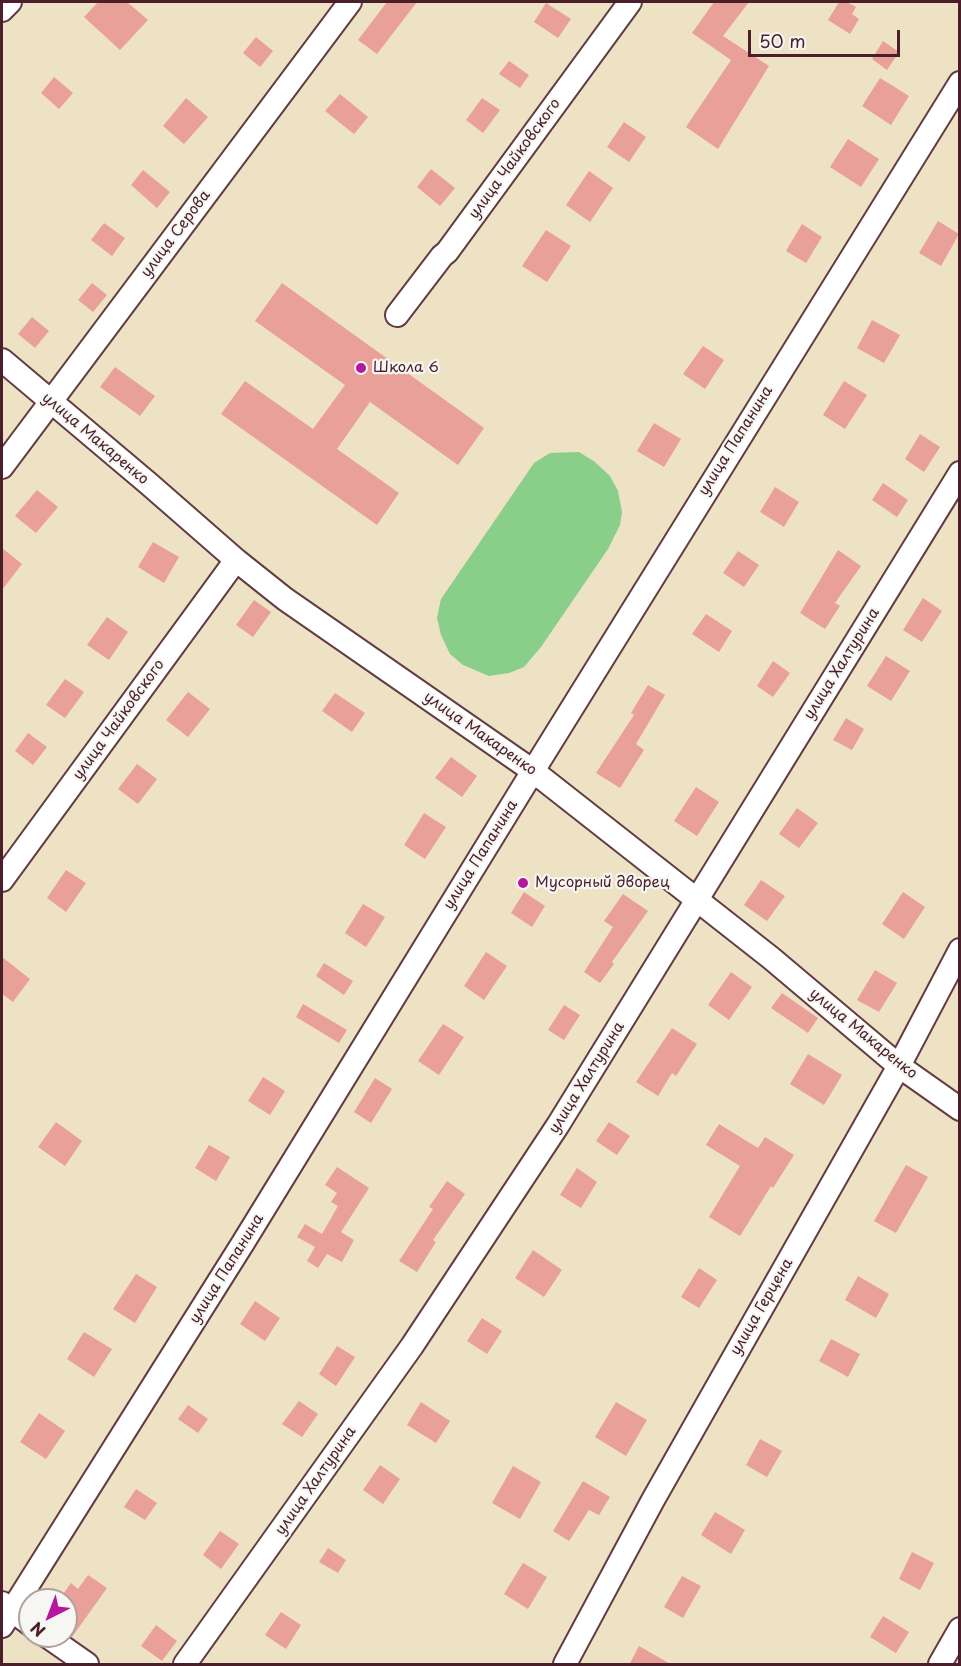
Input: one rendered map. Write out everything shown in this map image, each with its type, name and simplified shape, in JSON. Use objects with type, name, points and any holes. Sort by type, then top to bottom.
[{"type":"street","points":[[2,10],[10,2]]},
{"type":"street","name":"улица Серова","points":[[2,467],[350,2]]},
{"type":"street","name":"улица Чайковского","points":[[397,315],[447,252],[630,2]]},
{"type":"street","name":"улица Папанина","points":[[5,1613],[237,1253],[960,82]]},
{"type":"street","name":"улица Макаренко","points":[[2,360],[236,560],[285,599],[533,771],[771,958],[899,1066],[960,1109]]},
{"type":"street","name":"улица Халтурина","points":[[186,1665],[412,1346],[558,1125],[960,473]]},
{"type":"street","name":"улица Чайковского","points":[[2,880],[236,560]]},
{"type":"street","name":"улица Герцена","points":[[565,1665],[653,1500],[899,1066],[960,950]]},
{"type":"street","points":[[940,1665],[960,1629]]},
{"type":"street","points":[[64,1648],[87,1665]]},
{"type":"green space","points":[[579,452],[595,462],[610,476],[618,491],[622,512],[620,525],[608,549],[541,647],[524,667],[509,673],[489,676],[463,665],[450,654],[441,635],[437,618],[441,599],[534,463],[550,453]]},
{"type":"building","points":[[98,2],[127,2],[148,20],[120,50],[84,17]]},
{"type":"building","points":[[387,2],[417,2],[377,54],[358,40]]},
{"type":"building","points":[[714,2],[749,2],[723,36],[769,66],[718,149],[686,127],[731,60],[692,33]]},
{"type":"building","points":[[839,2],[847,2],[856,7],[852,14],[859,19],[850,34],[828,20]]},
{"type":"building","points":[[546,3],[571,19],[558,38],[534,22]]},
{"type":"building","points":[[256,37],[273,51],[260,67],[243,53]]},
{"type":"building","points":[[883,41],[899,52],[887,70],[872,59]]},
{"type":"building","points":[[509,61],[529,75],[520,88],[499,74]]},
{"type":"building","points":[[54,77],[73,93],[59,109],[41,93]]},
{"type":"building","points":[[880,78],[909,96],[891,125],[862,106]]},
{"type":"building","points":[[340,94],[368,117],[354,134],[325,111]]},
{"type":"building","points":[[186,98],[208,117],[184,144],[163,126]]},
{"type":"building","points":[[482,98],[500,110],[483,133],[466,120]]},
{"type":"building","points":[[624,122],[646,137],[629,162],[607,147]]},
{"type":"building","points":[[848,139],[879,159],[861,187],[830,167]]},
{"type":"building","points":[[431,169],[455,188],[440,206],[417,187]]},
{"type":"building","points":[[143,170],[170,192],[157,208],[131,185]]},
{"type":"building","points":[[589,171],[613,188],[590,222],[566,205]]},
{"type":"building","points":[[938,221],[959,234],[941,266],[919,253]]},
{"type":"building","points":[[104,223],[125,238],[112,256],[91,240]]},
{"type":"building","points":[[802,224],[822,237],[806,263],[786,251]]},
{"type":"building","points":[[546,230],[571,246],[547,282],[522,266]]},
{"type":"building","points":[[92,283],[107,295],[93,312],[78,300]]},
{"type":"building","points":[[282,283],[484,428],[458,465],[370,402],[337,449],[399,493],[377,525],[221,414],[245,381],[313,429],[345,385],[255,321]]},
{"type":"building","points":[[32,317],[49,331],[35,348],[18,334]]},
{"type":"building","points":[[872,320],[900,335],[884,363],[857,348]]},
{"type":"building","points":[[703,346],[724,360],[705,389],[683,374]]},
{"type":"building","points":[[115,367],[155,396],[140,416],[100,387]]},
{"type":"building","points":[[844,381],[867,395],[845,429],[823,415]]},
{"type":"building","points":[[654,423],[681,439],[664,467],[637,451]]},
{"type":"building","points":[[920,434],[940,447],[924,472],[905,459]]},
{"type":"building","points":[[883,483],[908,500],[897,517],[872,500]]},
{"type":"building","points":[[775,487],[799,502],[784,527],[760,512]]},
{"type":"building","points":[[37,490],[58,507],[36,533],[15,516]]},
{"type":"building","points":[[153,542],[179,557],[164,583],[138,567]]},
{"type":"building","points":[[2,548],[22,564],[2,590]]},
{"type":"building","points":[[838,550],[861,566],[835,603],[840,606],[825,629],[800,613]]},
{"type":"building","points":[[738,551],[759,565],[744,587],[723,573]]},
{"type":"building","points":[[923,598],[942,611],[922,642],[903,630]]},
{"type":"building","points":[[254,600],[271,612],[253,637],[236,625]]},
{"type":"building","points":[[706,614],[732,631],[719,652],[692,634]]},
{"type":"building","points":[[107,617],[128,632],[109,660],[87,645]]},
{"type":"building","points":[[886,656],[910,671],[891,701],[867,686]]},
{"type":"building","points":[[773,661],[790,673],[773,697],[757,686]]},
{"type":"building","points":[[65,679],[84,692],[65,718],[46,705]]},
{"type":"building","points":[[648,685],[665,695],[636,744],[644,750],[620,788],[596,773],[634,715],[631,713]]},
{"type":"building","points":[[188,692],[210,709],[188,737],[166,720]]},
{"type":"building","points":[[335,693],[365,713],[352,732],[322,711]]},
{"type":"building","points":[[846,718],[864,729],[852,750],[833,740]]},
{"type":"building","points":[[28,733],[47,747],[33,765],[15,751]]},
{"type":"building","points":[[451,757],[477,776],[462,797],[435,778]]},
{"type":"building","points":[[137,764],[157,779],[138,804],[118,789]]},
{"type":"building","points":[[696,787],[719,802],[697,836],[674,821]]},
{"type":"building","points":[[797,808],[818,823],[799,848],[779,834]]},
{"type":"building","points":[[424,813],[446,827],[425,859],[404,845]]},
{"type":"building","points":[[66,870],[86,883],[66,912],[47,898]]},
{"type":"building","points":[[761,880],[785,896],[767,921],[744,905]]},
{"type":"building","points":[[524,892],[545,906],[532,927],[511,913]]},
{"type":"building","points":[[903,892],[925,907],[904,939],[882,924]]},
{"type":"building","points":[[623,894],[648,911],[600,983],[584,972],[613,927],[604,921]]},
{"type":"building","points":[[363,904],[385,917],[366,947],[345,933]]},
{"type":"building","points":[[486,952],[507,966],[484,1000],[464,986]]},
{"type":"building","points":[[2,957],[30,979],[13,1002],[2,994]]},
{"type":"building","points":[[324,963],[353,981],[344,995],[316,976]]},
{"type":"building","points":[[875,970],[897,983],[879,1012],[857,1000]]},
{"type":"building","points":[[731,972],[752,987],[729,1020],[708,1005]]},
{"type":"building","points":[[782,993],[818,1018],[808,1033],[771,1008]]},
{"type":"building","points":[[303,1004],[347,1030],[339,1043],[296,1017]]},
{"type":"building","points":[[564,1005],[580,1015],[564,1040],[548,1030]]},
{"type":"building","points":[[443,1024],[464,1037],[439,1075],[418,1061]]},
{"type":"building","points":[[672,1028],[697,1044],[676,1076],[672,1073],[658,1096],[636,1082]]},
{"type":"building","points":[[808,1054],[842,1075],[824,1105],[790,1084]]},
{"type":"building","points":[[263,1077],[285,1091],[270,1115],[248,1101]]},
{"type":"building","points":[[375,1078],[392,1089],[371,1123],[354,1112]]},
{"type":"building","points":[[56,1122],[82,1141],[65,1166],[38,1147]]},
{"type":"building","points":[[609,1122],[630,1136],[617,1155],[596,1141]]},
{"type":"building","points":[[719,1124],[758,1148],[765,1137],[794,1155],[773,1188],[771,1186],[740,1236],[709,1217],[740,1166],[706,1145]]},
{"type":"building","points":[[209,1145],[230,1157],[216,1181],[195,1168]]},
{"type":"building","points":[[906,1165],[928,1177],[896,1233],[874,1221]]},
{"type":"building","points":[[337,1167],[369,1188],[341,1232],[354,1240],[342,1262],[327,1254],[318,1268],[307,1261],[315,1247],[297,1237],[305,1224],[322,1234],[338,1206],[331,1202],[337,1193],[325,1185]]},
{"type":"building","points":[[577,1168],[597,1182],[581,1208],[560,1195]]},
{"type":"building","points":[[447,1181],[465,1194],[433,1240],[436,1242],[417,1272],[399,1261],[433,1209],[429,1207]]},
{"type":"building","points":[[533,1250],[562,1270],[544,1297],[515,1278]]},
{"type":"building","points":[[699,1268],[717,1280],[699,1308],[681,1297]]},
{"type":"building","points":[[136,1274],[157,1287],[135,1323],[113,1309]]},
{"type":"building","points":[[858,1276],[889,1294],[876,1318],[845,1300]]},
{"type":"building","points":[[255,1301],[280,1318],[265,1341],[240,1324]]},
{"type":"building","points":[[482,1318],[502,1331],[487,1354],[467,1341]]},
{"type":"building","points":[[84,1332],[112,1349],[94,1377],[67,1359]]},
{"type":"building","points":[[831,1339],[860,1354],[848,1377],[819,1361]]},
{"type":"building","points":[[337,1346],[355,1357],[336,1386],[319,1374]]},
{"type":"building","points":[[299,1401],[318,1414],[302,1437],[282,1424]]},
{"type":"building","points":[[421,1402],[450,1421],[436,1443],[407,1425]]},
{"type":"building","points":[[616,1402],[647,1420],[626,1456],[595,1437]]},
{"type":"building","points":[[188,1405],[208,1419],[198,1433],[178,1419]]},
{"type":"building","points":[[39,1413],[65,1431],[46,1459],[20,1442]]},
{"type":"building","points":[[760,1439],[782,1451],[767,1477],[746,1465]]},
{"type":"building","points":[[380,1465],[400,1479],[383,1504],[363,1490]]},
{"type":"building","points":[[513,1466],[541,1482],[520,1519],[492,1503]]},
{"type":"building","points":[[583,1481],[610,1497],[599,1515],[589,1510],[569,1541],[553,1531]]},
{"type":"building","points":[[136,1489],[157,1503],[145,1520],[124,1507]]},
{"type":"building","points":[[715,1512],[745,1530],[731,1554],[701,1535]]},
{"type":"building","points":[[220,1531],[239,1544],[221,1569],[203,1555]]},
{"type":"building","points":[[328,1548],[346,1560],[338,1573],[319,1562]]},
{"type":"building","points":[[912,1552],[934,1563],[920,1590],[899,1579]]},
{"type":"building","points":[[523,1563],[547,1577],[528,1609],[504,1594]]},
{"type":"building","points":[[88,1575],[107,1588],[78,1629],[78,1589]]},
{"type":"building","points":[[682,1576],[701,1586],[683,1618],[664,1607]]},
{"type":"building","points":[[71,1583],[77,1588],[67,1588]]},
{"type":"building","points":[[281,1612],[301,1625],[286,1649],[265,1635]]},
{"type":"building","points":[[883,1616],[909,1632],[896,1653],[870,1637]]},
{"type":"building","points":[[156,1625],[177,1641],[162,1661],[141,1646]]},
{"type":"building","points":[[639,1646],[672,1665],[629,1665]]},
{"type":"place","name":"Школа 6","points":[[361,368]]},
{"type":"place","name":"Мусорный дворец","points":[[523,883]]}]
